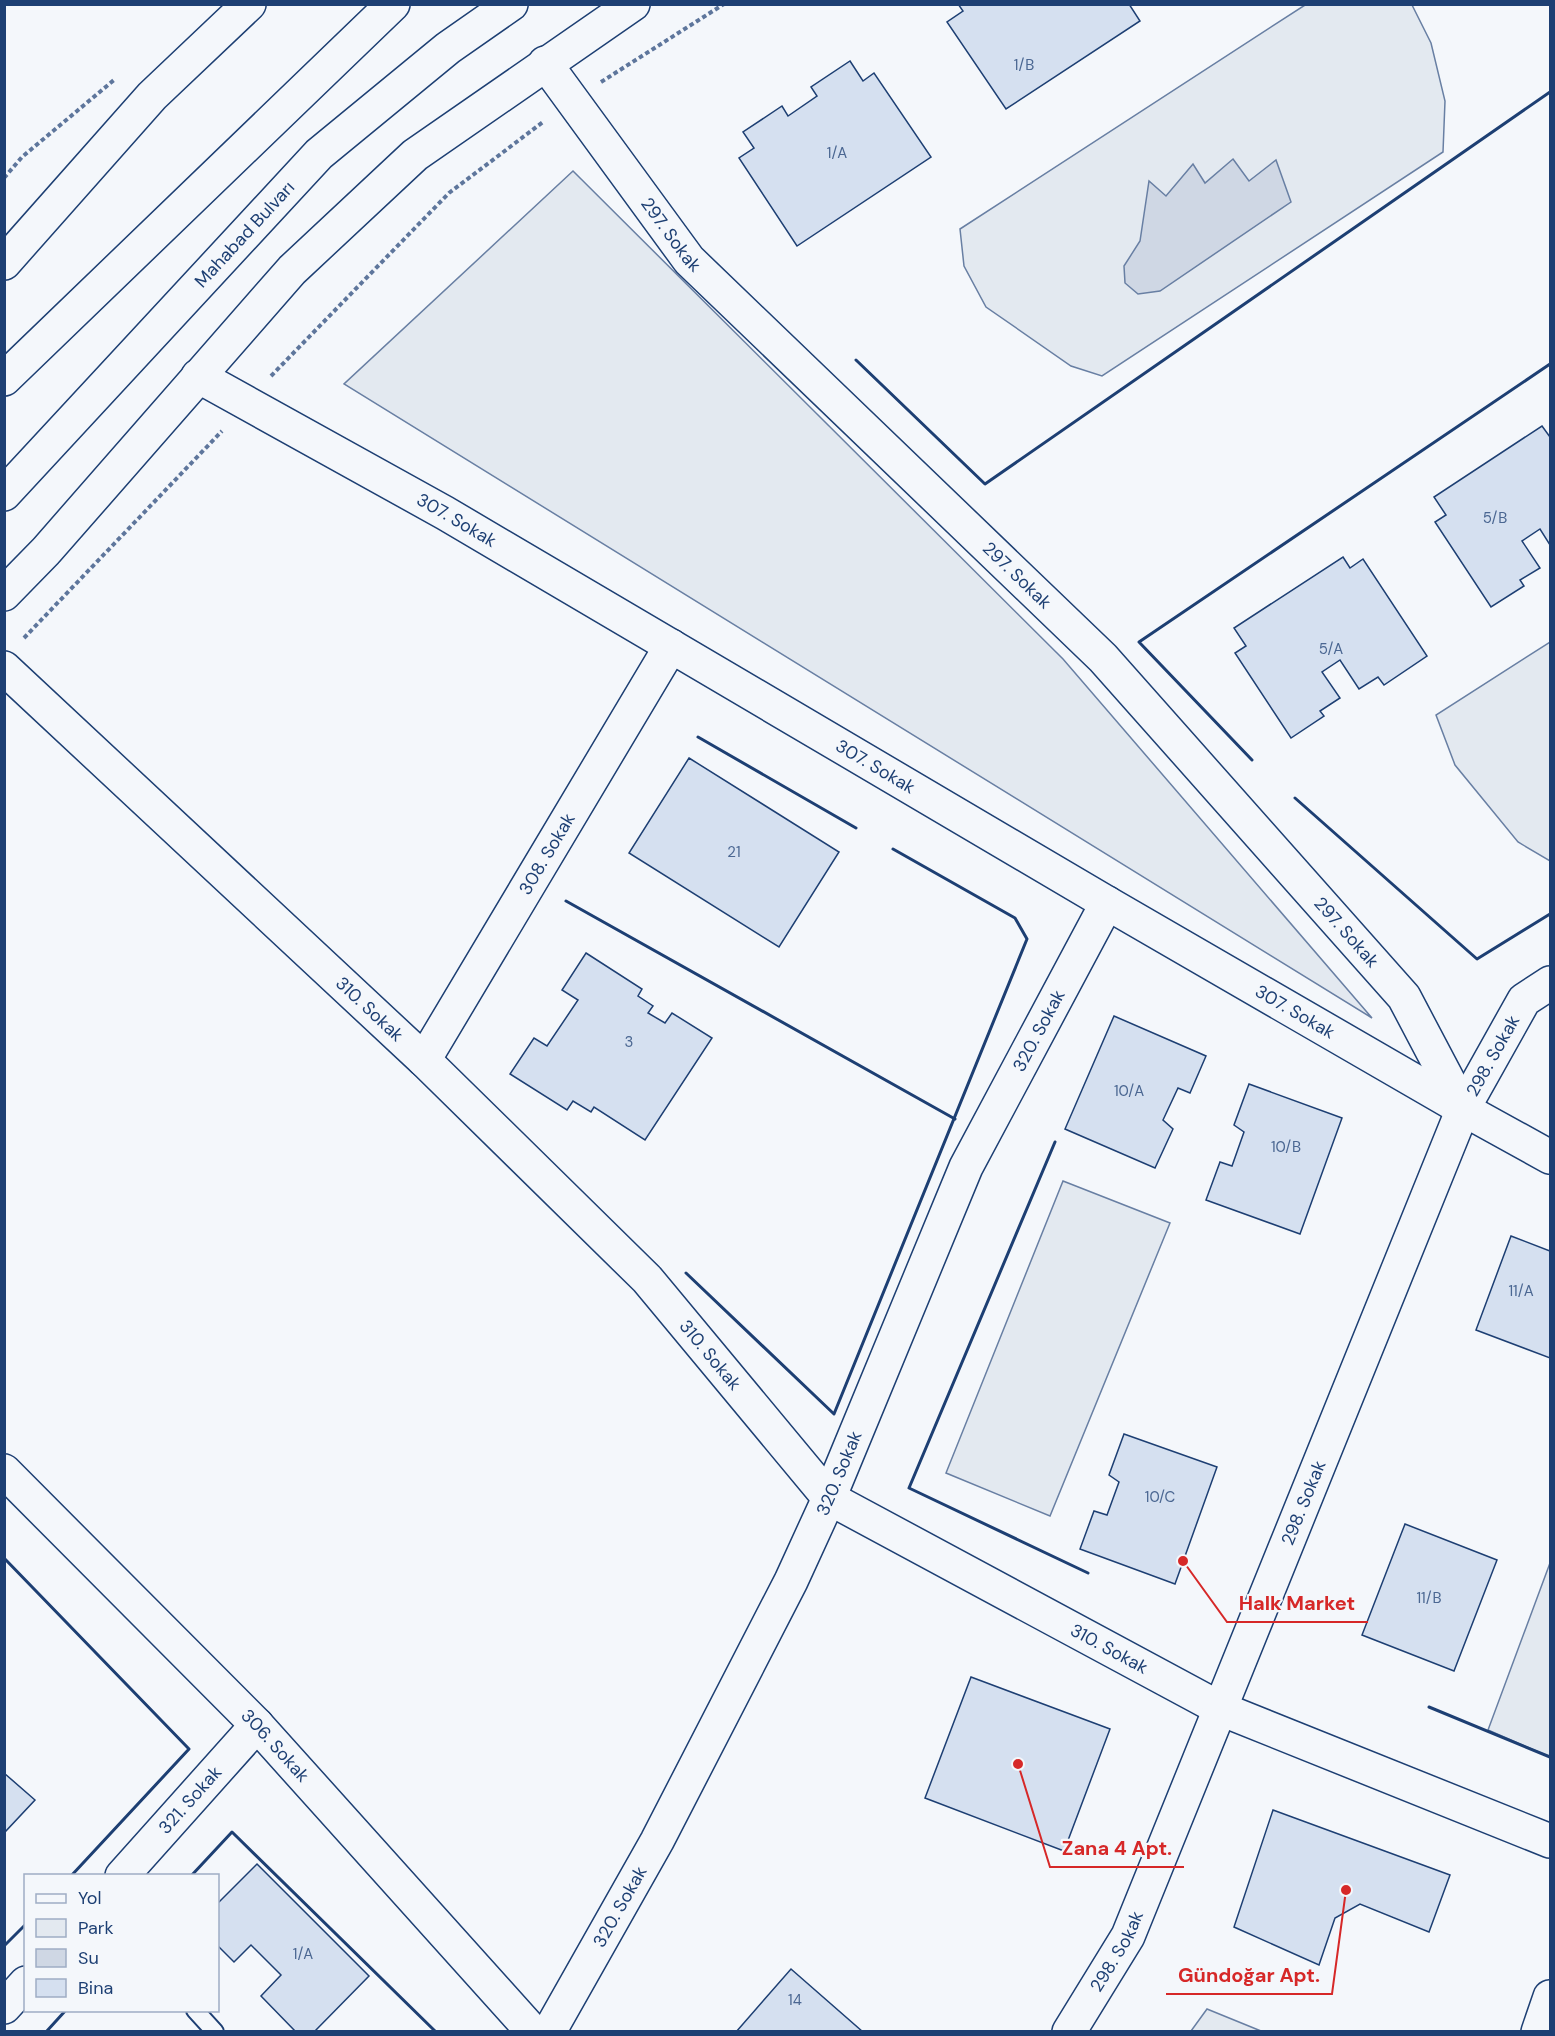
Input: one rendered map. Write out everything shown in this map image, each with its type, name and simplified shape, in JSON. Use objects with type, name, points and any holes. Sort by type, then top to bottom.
[{"type":"street","points":[[4,263],[152,96],[249,4]]},
{"type":"street","points":[[4,379],[393,4]]},
{"type":"street","name":"Mahabad Bulvarı","points":[[4,494],[319,154],[448,48],[512,4]]},
{"type":"street","points":[[4,594],[46,551],[292,270],[415,155],[633,4]]},
{"type":"street","name":"297. Sokak","points":[[545,63],[689,260],[1103,658],[1404,996],[1463,1109]]},
{"type":"street","name":"307. Sokak","points":[[198,376],[445,513],[1107,903],[1463,1109],[1551,1157]]},
{"type":"street","name":"308. Sokak","points":[[424,1060],[671,646]]},
{"type":"street","name":"310. Sokak","points":[[4,668],[424,1060],[647,1278],[829,1498],[1221,1710],[1551,1841]]},
{"type":"street","name":"320. Sokak","points":[[549,2031],[657,1841],[791,1581],[829,1498],[966,1167],[1107,903]]},
{"type":"street","name":"298. Sokak","points":[[1069,2031],[1128,1936],[1463,1109],[1524,1000],[1551,983]]},
{"type":"street","name":"306. Sokak","points":[[4,1471],[257,1725],[533,2031]]},
{"type":"street","name":"321. Sokak","points":[[123,1874],[257,1725]]},
{"type":"street","points":[[4,2007],[24,1985]]},
{"type":"street","points":[[1538,2031],[1551,1997]]},
{"type":"lane","points":[[197,2012],[215,2031]]},
{"type":"path","points":[[21,641],[248,404],[287,358],[449,193],[573,100],[724,4]]},
{"type":"path","points":[[4,178],[21,157],[120,75]]},
{"type":"green space","points":[[1305,5],[1412,5],[1431,43],[1445,101],[1443,152],[1102,376],[1071,366],[986,307],[964,266],[960,229]]},
{"type":"green space","points":[[573,171],[1063,659],[1372,1018],[344,384]]},
{"type":"green space","points":[[1550,642],[1550,861],[1518,842],[1455,765],[1436,715]]},
{"type":"green space","points":[[1063,1181],[1170,1223],[1050,1516],[946,1473]]},
{"type":"green space","points":[[1550,1563],[1550,1757],[1488,1730]]},
{"type":"green space","points":[[1207,2009],[1261,2031],[1191,2031]]},
{"type":"water","points":[[1233,159],[1249,181],[1276,160],[1291,202],[1160,291],[1138,294],[1125,283],[1124,266],[1140,241],[1149,181],[1166,196],[1193,164],[1205,183]]},
{"type":"building","points":[[958,4],[1129,4],[1140,21],[1006,109],[947,22],[963,11]]},
{"type":"building","points":[[850,61],[863,81],[874,73],[931,157],[797,246],[739,158],[754,148],[743,132],[782,106],[788,116],[817,96],[811,87]]},
{"type":"building","points":[[1542,426],[1550,437],[1550,545],[1540,529],[1522,541],[1540,568],[1520,580],[1524,586],[1491,607],[1435,522],[1446,515],[1434,497]]},
{"type":"building","points":[[1343,557],[1350,568],[1363,559],[1427,656],[1384,685],[1378,677],[1359,689],[1340,660],[1322,672],[1340,698],[1320,711],[1324,716],[1291,738],[1235,653],[1246,646],[1234,628]]},
{"type":"building","points":[[689,758],[839,852],[779,947],[629,853]]},
{"type":"building","points":[[586,953],[642,989],[638,996],[653,1006],[648,1013],[665,1023],[672,1013],[712,1038],[645,1140],[594,1107],[591,1112],[573,1101],[567,1110],[510,1074],[534,1038],[547,1046],[578,1000],[562,990]]},
{"type":"building","points":[[1114,1016],[1206,1056],[1190,1093],[1178,1088],[1163,1120],[1173,1129],[1155,1168],[1065,1129]]},
{"type":"building","points":[[1249,1084],[1342,1118],[1300,1234],[1206,1200],[1220,1162],[1232,1166],[1244,1132],[1234,1125]]},
{"type":"building","points":[[1511,1236],[1550,1251],[1550,1358],[1476,1330]]},
{"type":"building","points":[[1124,1434],[1217,1467],[1175,1584],[1080,1549],[1094,1511],[1107,1515],[1119,1482],[1109,1475]]},
{"type":"building","points":[[1405,1524],[1497,1560],[1454,1671],[1362,1635]]},
{"type":"building","points":[[971,1677],[1110,1729],[1064,1851],[925,1798]]},
{"type":"building","points":[[4,1773],[35,1800],[4,1833]]},
{"type":"building","points":[[1273,1810],[1450,1875],[1429,1932],[1360,1904],[1335,1918],[1319,1965],[1234,1927]]},
{"type":"building","points":[[257,1864],[369,1976],[314,2032],[296,2032],[261,1996],[281,1975],[251,1945],[234,1962],[219,1947],[219,1902]]},
{"type":"building","points":[[791,1969],[863,2032],[736,2032]]},
{"type":"wall","points":[[856,360],[985,484],[1550,92]]},
{"type":"wall","points":[[1252,760],[1139,642],[1550,364]]},
{"type":"wall","points":[[698,737],[856,828]]},
{"type":"wall","points":[[1295,798],[1477,959],[1550,914]]},
{"type":"wall","points":[[686,1273],[834,1414],[1027,939],[1015,918],[893,849]]},
{"type":"wall","points":[[566,901],[955,1119]]},
{"type":"wall","points":[[1055,1142],[909,1488],[1088,1573]]},
{"type":"wall","points":[[4,1558],[189,1749],[73,1874]]},
{"type":"wall","points":[[1429,1707],[1550,1757]]},
{"type":"wall","points":[[193,1874],[232,1832],[436,2032]]},
{"type":"wall","points":[[4,1946],[24,1926]]},
{"type":"wall","points":[[46,2032],[64,2012]]},
{"type":"place","name":"Halk Market","points":[[1183,1561]]},
{"type":"place","name":"Zana 4 Apt.","points":[[1018,1764]]},
{"type":"place","name":"Gündoğar Apt.","points":[[1346,1890]]}]
